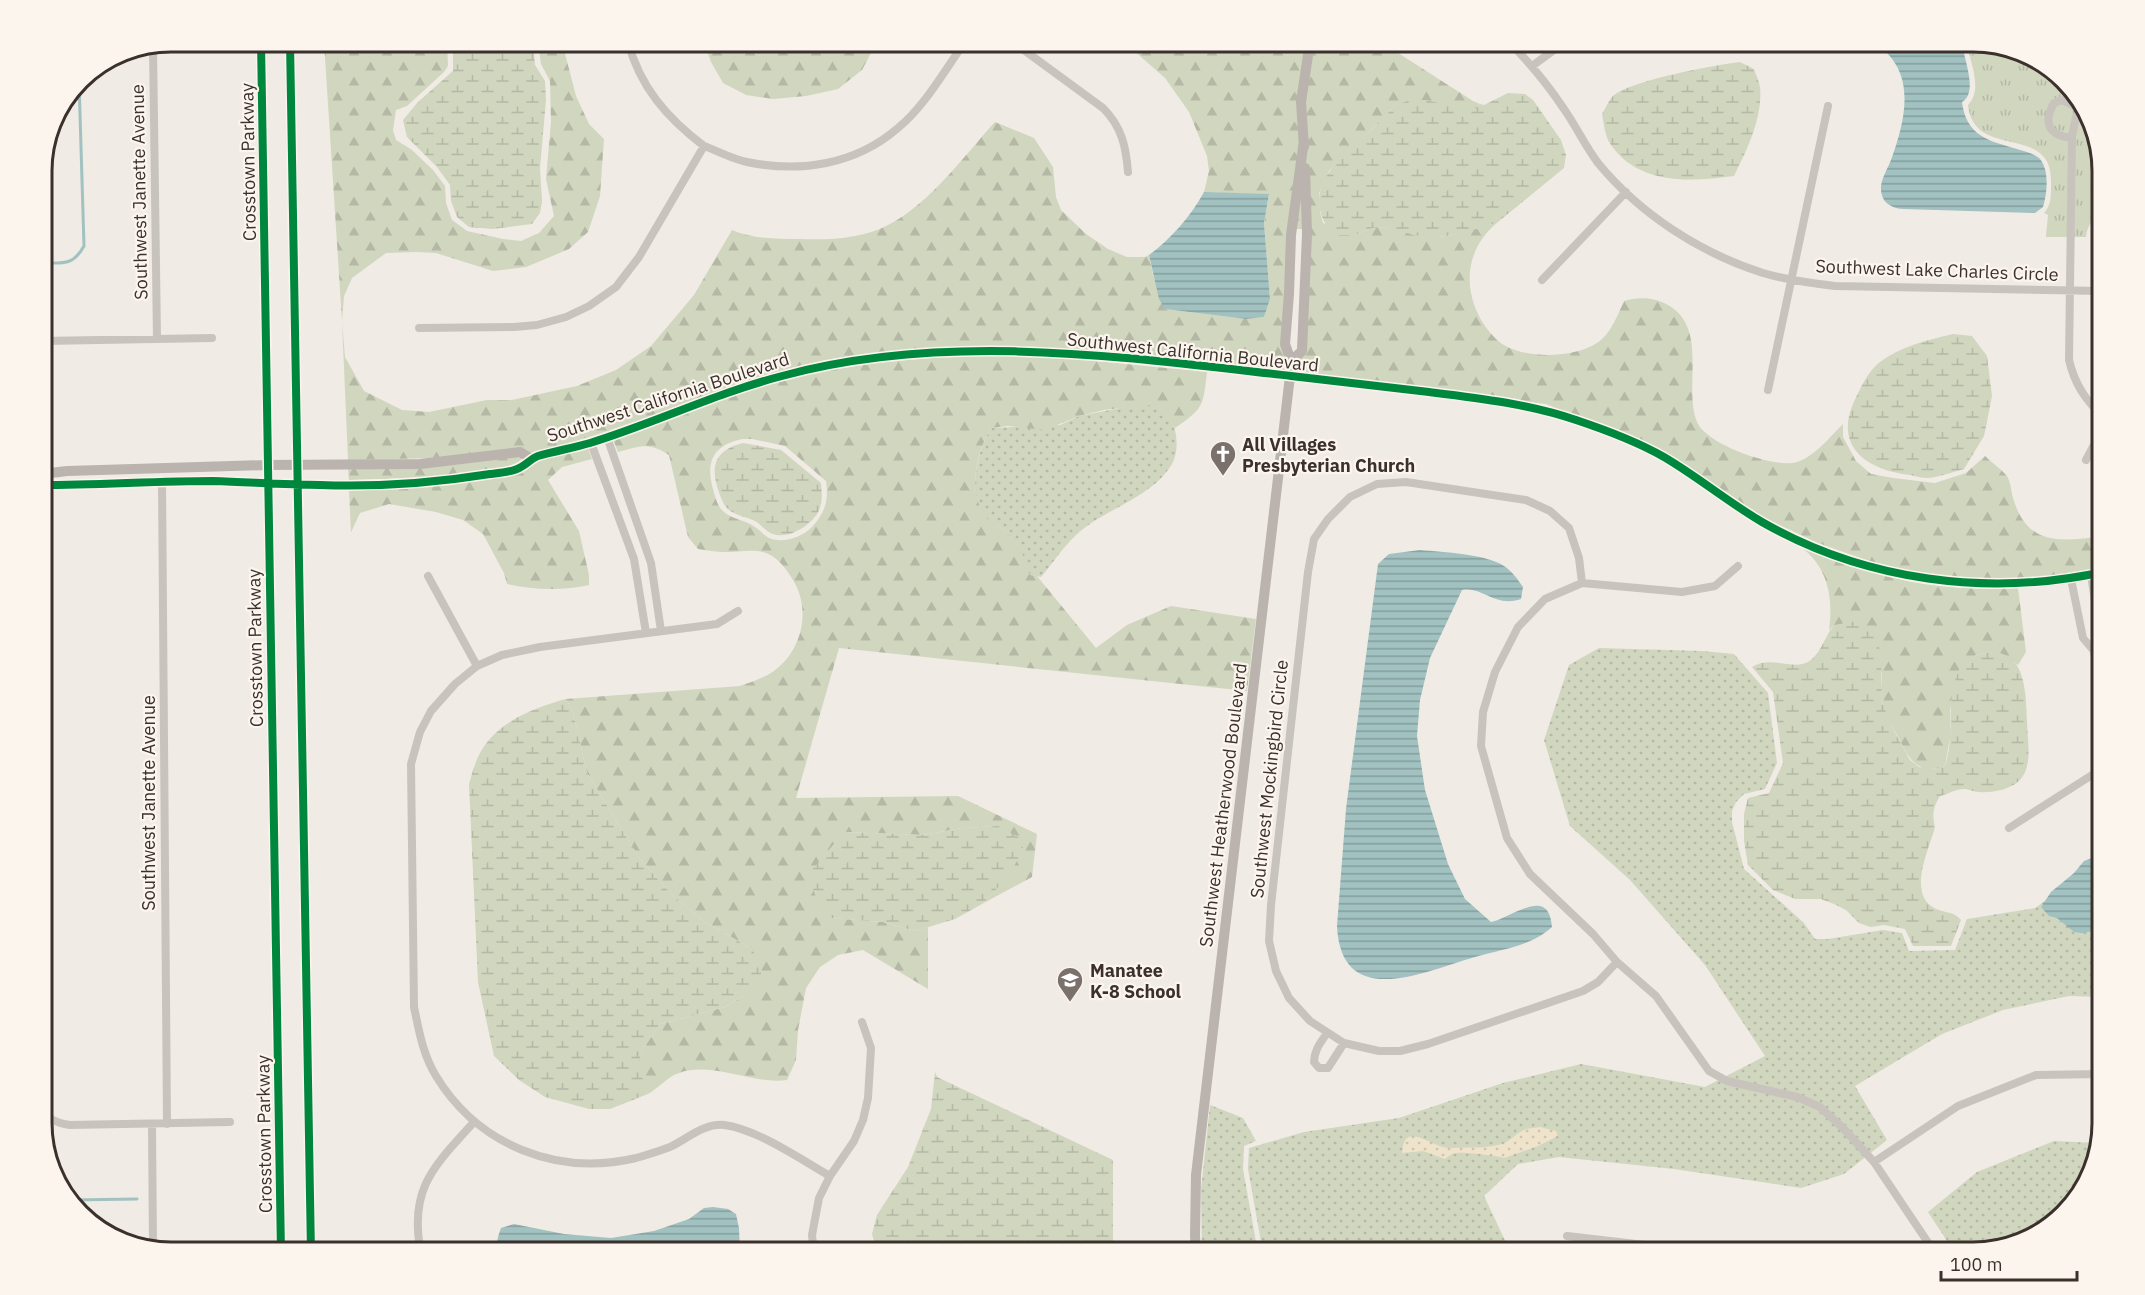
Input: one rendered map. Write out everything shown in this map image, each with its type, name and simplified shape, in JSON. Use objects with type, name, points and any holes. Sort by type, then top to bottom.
[{"type":"street","name":"Crosstown Parkway","points":[[261,52],[281,1242]]},
{"type":"street","points":[[290,52],[311,1242]]},
{"type":"street","points":[[630,52],[633,63],[646,88],[681,129],[704,146],[744,161],[782,168],[822,165],[852,156],[873,146],[898,128],[920,105],[958,52]]},
{"type":"street","points":[[1027,52],[1104,108],[1111,116],[1123,139],[1128,172]]},
{"type":"street","name":"Southwest Heatherwood Boulevard","points":[[1291,361],[1302,351],[1307,250],[1301,102],[1308,52]]},
{"type":"street","name":"Southwest Lake Charles Circle","points":[[1519,52],[1564,109],[1598,162],[1626,192],[1658,219],[1707,250],[1762,273],[1835,286],[2092,291]]},
{"type":"street","points":[[1532,66],[1551,52]]},
{"type":"street","name":"Southwest Janette Avenue","points":[[153,54],[157,339]]},
{"type":"street","points":[[2070,103],[2062,100],[2054,103],[2049,118],[2051,130],[2057,136],[2072,138]]},
{"type":"street","points":[[1768,390],[1828,106]]},
{"type":"street","points":[[2078,116],[2072,138],[2069,360],[2086,401],[2092,407]]},
{"type":"street","name":"Southwest Heatherwood Boulevard","points":[[1195,1242],[1196,1175],[1290,376],[1291,361],[1285,344],[1290,294],[1290,250],[1304,140]]},
{"type":"street","points":[[419,328],[537,325],[566,317],[589,306],[616,286],[639,257],[704,146]]},
{"type":"street","points":[[1542,280],[1626,192]]},
{"type":"street","points":[[1290,250],[1307,250]]},
{"type":"street","points":[[53,341],[212,338]]},
{"type":"street","name":"Southwest California Boulevard","points":[[53,485],[162,482],[323,486],[413,483],[494,474],[522,467],[530,458],[607,437],[705,400],[784,375],[850,361],[923,353],[1054,352],[1493,400],[1570,418],[1624,438],[1660,455],[1773,527],[1815,548],[1867,566],[1914,577],[1959,583],[2006,584],[2071,579],[2091,575]]},
{"type":"street","points":[[607,437],[651,563],[661,631]]},
{"type":"street","points":[[591,442],[634,558],[646,633]]},
{"type":"street","points":[[2086,460],[2092,449]]},
{"type":"street","name":"Southwest California Boulevard","points":[[53,473],[267,465],[420,464],[520,452],[530,458]]},
{"type":"street","name":"Southwest Janette Avenue","points":[[162,482],[167,1124]]},
{"type":"street","name":"Southwest Mockingbird Circle","points":[[1582,583],[1580,558],[1569,528],[1550,510],[1526,500],[1406,482],[1377,484],[1350,496],[1328,519],[1314,539],[1308,572],[1269,941],[1276,971],[1288,998],[1310,1021],[1344,1043],[1379,1051],[1400,1051],[1428,1044],[1583,991],[1598,982],[1617,962]]},
{"type":"street","points":[[1738,566],[1715,586],[1682,592],[1582,583],[1545,599],[1518,627],[1495,672],[1483,712],[1481,746],[1507,838],[1530,874],[1593,934],[1617,962],[1656,996],[1709,1071],[1727,1081],[1797,1097],[1820,1107],[1844,1129],[1874,1162],[1928,1242]]},
{"type":"street","points":[[2091,575],[2092,581]]},
{"type":"street","points":[[428,576],[477,666]]},
{"type":"street","points":[[2071,579],[2083,638],[2092,649]]},
{"type":"street","points":[[738,611],[717,624],[540,647],[502,655],[477,666],[455,684],[431,711],[420,732],[411,764],[414,1007],[421,1042],[435,1075],[455,1104],[474,1122],[506,1144],[543,1158],[573,1163],[608,1164],[638,1158],[671,1146],[697,1131],[721,1124],[746,1129],[830,1176]]},
{"type":"street","points":[[2009,828],[2092,775]]},
{"type":"street","points":[[813,1242],[814,1219],[819,1198],[830,1176],[854,1141],[863,1120],[868,1098],[871,1048],[862,1022]]},
{"type":"street","points":[[1328,1033],[1316,1052],[1314,1062],[1316,1066],[1329,1068],[1344,1043]]},
{"type":"street","points":[[1874,1162],[1958,1106],[2036,1075],[2092,1074]]},
{"type":"street","points":[[53,1120],[70,1125],[230,1122]]},
{"type":"street","points":[[419,1242],[417,1215],[420,1197],[427,1179],[438,1162],[474,1122]]},
{"type":"street","points":[[152,1125],[153,1240]]},
{"type":"street","points":[[1568,1236],[1613,1242]]},
{"type":"green space","points":[[325,52],[447,52],[448,66],[444,72],[407,106],[396,110],[393,130],[396,140],[412,150],[433,170],[445,186],[446,203],[452,220],[467,231],[521,241],[539,233],[554,216],[546,179],[551,122],[550,81],[541,64],[539,52],[565,52],[576,96],[589,124],[604,139],[600,196],[588,232],[569,249],[526,267],[493,271],[436,253],[386,253],[352,278],[344,296],[342,321]]},
{"type":"green space","points":[[453,52],[534,52],[535,65],[545,81],[546,100],[540,168],[542,202],[540,213],[532,224],[493,229],[469,227],[457,217],[451,201],[450,185],[437,167],[407,137],[403,120],[418,102],[453,71]]},
{"type":"green space","points":[[708,52],[871,52],[862,70],[838,89],[806,96],[773,99],[746,95],[723,83]]},
{"type":"green space","points":[[1135,52],[1397,52],[1480,104],[1477,109],[1463,110],[1420,101],[1391,110],[1329,171],[1319,193],[1323,223],[1355,235],[1372,228],[1390,227],[1438,237],[1498,222],[1485,235],[1476,249],[1471,264],[1470,279],[1471,295],[1476,311],[1496,339],[1505,346],[1531,354],[1574,352],[1597,343],[1606,335],[1624,301],[1644,298],[1659,301],[1679,313],[1687,326],[1693,359],[1694,410],[1698,424],[1715,440],[1759,459],[1774,462],[1797,462],[1816,451],[1843,424],[1843,437],[1856,461],[1871,474],[1935,483],[1966,473],[1985,456],[2008,477],[2013,498],[2021,516],[2038,534],[2062,540],[2092,537],[2092,569],[2035,578],[1959,578],[1916,572],[1869,561],[1818,543],[1765,518],[1663,451],[1546,404],[1295,372],[1305,259],[1305,229],[1295,229],[1285,371],[1122,354],[1014,347],[905,350],[850,356],[770,374],[614,429],[535,452],[348,460],[342,321],[345,357],[364,391],[402,410],[429,412],[487,400],[512,400],[577,386],[616,370],[651,346],[694,295],[732,230],[765,238],[823,239],[858,236],[880,229],[905,215],[933,191],[995,122],[1034,138],[1053,167],[1056,197],[1061,210],[1086,234],[1108,249],[1127,257],[1149,255],[1153,275],[1165,309],[1246,319],[1264,317],[1270,299],[1264,223],[1269,195],[1204,192],[1209,171],[1207,156],[1189,112],[1165,78]]},
{"type":"green space","points":[[1969,52],[2004,57],[2033,68],[2052,82],[2072,105],[2086,133],[2092,164],[2092,222],[2086,237],[2046,237],[2048,215],[2044,213],[2050,201],[2051,183],[2048,163],[2034,149],[1989,135],[1979,129],[1972,119],[1968,105],[1975,91]]},
{"type":"green space","points":[[1740,62],[1754,69],[1760,85],[1760,98],[1753,133],[1734,176],[1683,179],[1651,174],[1636,168],[1623,158],[1609,142],[1602,114],[1612,97],[1621,91],[1672,75]]},
{"type":"green space","points":[[1508,93],[1525,94],[1533,100],[1561,140],[1566,155],[1564,168],[1498,222],[1438,237],[1413,235],[1389,227],[1372,228],[1355,235],[1333,235],[1323,219],[1319,204],[1326,177],[1346,153],[1392,109],[1407,101],[1422,100],[1471,109]]},
{"type":"green space","points":[[1953,334],[1972,336],[1987,356],[1992,396],[1984,436],[1964,469],[1926,478],[1895,473],[1869,463],[1859,455],[1848,434],[1848,420],[1853,404],[1868,376],[1875,366],[1888,356],[1915,344]]},
{"type":"green space","points":[[982,355],[1054,357],[1207,372],[1200,405],[1192,416],[1175,428],[1166,413],[1158,407],[1147,405],[1104,410],[1079,416],[1045,430],[1008,426],[991,428],[981,449],[975,485],[980,507],[986,517],[1005,531],[1018,545],[1030,575],[1037,576],[1096,648],[1127,625],[1171,606],[1256,619],[1247,691],[839,648],[796,798],[958,796],[1037,834],[1032,877],[982,904],[992,894],[998,826],[962,828],[923,835],[844,832],[831,918],[883,922],[915,931],[928,927],[928,989],[863,950],[838,955],[820,967],[806,988],[798,1030],[796,1060],[787,1080],[774,1081],[719,1071],[692,1070],[667,1079],[648,1094],[637,1065],[642,1050],[660,1024],[725,1007],[745,995],[752,949],[705,922],[673,896],[640,859],[587,773],[573,712],[566,699],[740,686],[749,683],[774,671],[784,662],[798,641],[803,616],[799,591],[784,566],[777,559],[759,551],[722,552],[698,549],[688,537],[669,455],[655,448],[644,446],[618,452],[613,439],[721,399],[787,379],[859,366]],"holes":[[[742,439],[785,446],[826,481],[827,494],[823,511],[812,527],[803,534],[786,540],[774,540],[751,524],[734,518],[719,506],[711,479],[711,462],[718,450],[725,445]]]},
{"type":"green space","points":[[1136,405],[1159,407],[1170,417],[1177,441],[1172,464],[1163,476],[1140,495],[1100,517],[1076,535],[1041,577],[1030,575],[1008,535],[988,521],[977,501],[975,489],[978,462],[981,449],[991,428],[1060,425],[1079,416]]},
{"type":"green space","points":[[743,443],[781,450],[821,483],[822,499],[819,510],[813,519],[798,531],[785,535],[773,534],[755,521],[736,514],[726,507],[715,478],[716,463],[722,453]]},
{"type":"green space","points":[[588,448],[592,459],[562,467],[548,480],[579,531],[589,575],[589,585],[548,589],[507,584],[504,573],[483,534],[463,520],[436,512],[389,504],[360,513],[351,532],[349,490],[414,488]]},
{"type":"green space","points":[[519,457],[522,459],[511,465],[492,470],[412,478],[349,480],[348,469]]},
{"type":"green space","points":[[1794,543],[1863,569],[1900,580],[1959,588],[2018,588],[2026,652],[2018,665],[1997,653],[1974,656],[1950,709],[1950,738],[1945,766],[1927,769],[1920,767],[1909,757],[1884,710],[1882,673],[1834,625],[1829,630],[1830,605],[1826,580],[1814,559]]},
{"type":"green space","points":[[1857,621],[1868,627],[1878,637],[1882,702],[1891,725],[1910,760],[1919,767],[1933,769],[1945,766],[1950,740],[1953,688],[1965,662],[1981,654],[2000,653],[2010,657],[2021,674],[2026,698],[2028,763],[2021,778],[2015,784],[1998,791],[1978,792],[1963,789],[1953,791],[1940,796],[1935,807],[1933,815],[1935,827],[1922,871],[1922,894],[1927,902],[1936,909],[1953,914],[1961,920],[1951,946],[1913,946],[1905,929],[1884,925],[1871,927],[1859,923],[1846,910],[1821,899],[1795,899],[1773,890],[1748,865],[1744,841],[1744,814],[1748,798],[1769,793],[1783,763],[1773,692],[1752,667],[1767,662],[1804,664],[1818,652],[1834,625]]},
{"type":"green space","points":[[1599,648],[1734,654],[1768,693],[1777,763],[1765,789],[1744,794],[1736,802],[1732,811],[1732,822],[1744,869],[1804,923],[1815,939],[1883,930],[1902,933],[1909,951],[1955,950],[1967,919],[2035,908],[2076,879],[2092,862],[2092,997],[2069,996],[2003,1010],[1942,1034],[1855,1086],[1887,1140],[1844,1174],[1801,1188],[1674,1169],[1559,1157],[1518,1164],[1484,1196],[1506,1242],[1261,1242],[1248,1169],[1249,1148],[1304,1132],[1399,1118],[1503,1083],[1581,1064],[1705,1087],[1765,1056],[1705,965],[1630,880],[1570,826],[1544,740],[1569,665]]},
{"type":"green space","points":[[566,699],[573,712],[587,773],[640,859],[673,896],[705,922],[752,949],[761,966],[761,979],[745,995],[725,1007],[660,1024],[642,1050],[638,1065],[648,1094],[610,1109],[589,1109],[545,1097],[519,1080],[494,1056],[478,982],[469,784],[472,772],[487,742],[506,725],[529,712]]},
{"type":"green space","points":[[998,826],[1020,838],[1023,848],[1012,871],[992,894],[982,904],[955,919],[915,931],[883,922],[831,918],[814,891],[811,871],[844,832],[923,835],[962,828]]},
{"type":"green space","points":[[935,1072],[937,1077],[1113,1160],[1113,1242],[874,1242],[872,1234],[877,1215],[908,1167],[931,1109]]},
{"type":"green space","points":[[1210,1105],[1243,1118],[1256,1141],[1244,1146],[1243,1169],[1256,1242],[1202,1242],[1201,1190]]},
{"type":"green space","points":[[2054,1141],[2090,1143],[2077,1183],[2058,1208],[2046,1218],[2033,1227],[2004,1238],[1989,1241],[1948,1242],[1928,1212],[1977,1172]]},
{"type":"sand","points":[[1540,1127],[1556,1131],[1558,1136],[1504,1158],[1455,1153],[1445,1159],[1423,1151],[1402,1153],[1404,1143],[1413,1136],[1443,1147],[1483,1147],[1502,1144],[1523,1130]]},
{"type":"water","points":[[1964,52],[1970,83],[1967,97],[1962,102],[1968,123],[1988,140],[2028,152],[2039,158],[2046,175],[2046,195],[2043,207],[2035,213],[1903,209],[1886,203],[1882,196],[1881,186],[1901,128],[1904,112],[1902,81],[1897,66],[1887,53]]},
{"type":"water","points":[[1204,192],[1269,194],[1264,223],[1270,299],[1264,317],[1246,319],[1165,309],[1159,299],[1149,255],[1180,226]]},
{"type":"water","points":[[1420,550],[1464,554],[1496,562],[1510,570],[1523,587],[1521,599],[1512,601],[1503,601],[1476,591],[1462,590],[1430,658],[1420,700],[1417,736],[1425,790],[1448,864],[1465,899],[1491,922],[1529,907],[1544,908],[1549,915],[1552,927],[1525,943],[1411,976],[1389,979],[1370,977],[1353,969],[1342,953],[1337,926],[1346,809],[1378,564],[1389,554]]},
{"type":"water","points":[[2092,858],[2092,931],[2082,933],[2074,932],[2057,918],[2049,916],[2041,907],[2051,892],[2074,873],[2084,861]]},
{"type":"water","points":[[704,1208],[728,1209],[736,1214],[740,1242],[497,1242],[501,1228],[514,1224],[564,1234],[611,1238],[654,1231],[689,1219]]},
{"type":"waterway","points":[[53,263],[71,260],[84,246],[79,96]]},
{"type":"waterway","points":[[80,1200],[137,1199]]},
{"type":"cycle path","points":[[261,52],[281,1242]]},
{"type":"cycle path","points":[[290,52],[311,1242]]},
{"type":"cycle path","points":[[53,485],[213,481],[293,485],[362,485],[405,484],[469,477],[514,470],[538,456],[584,445],[757,383],[845,362],[908,354],[972,351],[1036,352],[1228,369],[1447,394],[1522,406],[1558,414],[1632,441],[1677,465],[1762,522],[1802,542],[1843,558],[1885,570],[1972,583],[2016,583],[2092,574]]},
{"type":"place","name":"All Villages Presbyterian Church","points":[[1223,477]]},
{"type":"place","name":"Manatee K-8 School","points":[[1070,1003]]}]
